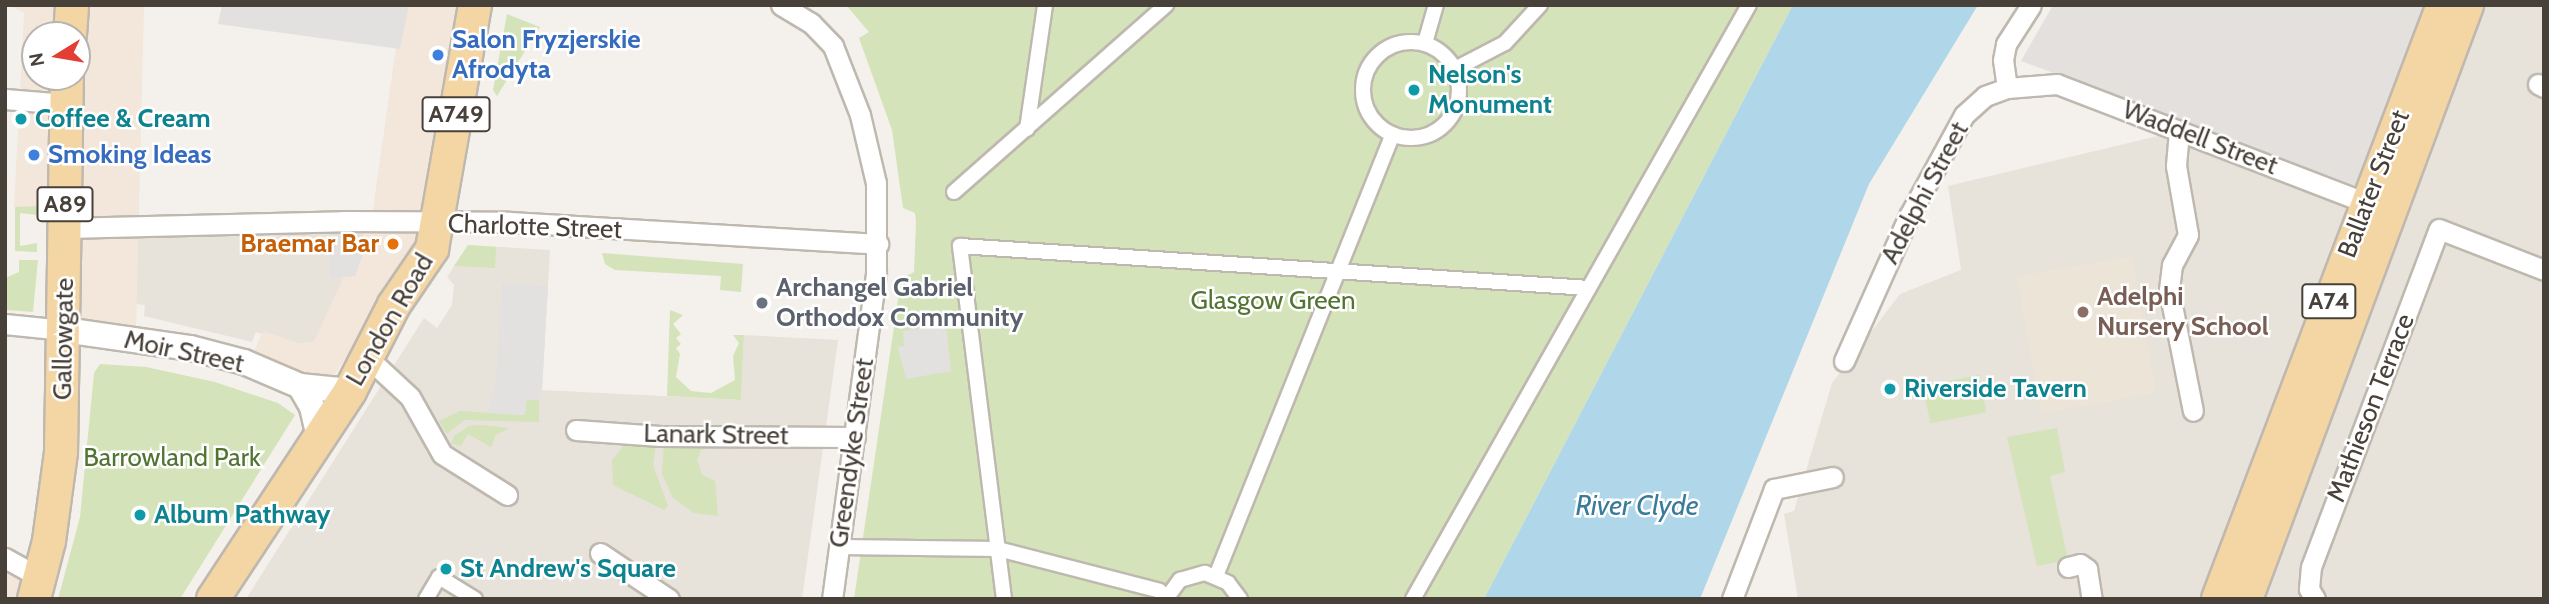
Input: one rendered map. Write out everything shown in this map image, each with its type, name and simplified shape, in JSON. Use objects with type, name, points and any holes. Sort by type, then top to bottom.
[{"type":"main road","name":"London Road","points":[[213,599],[350,391],[394,305],[432,249],[475,5]]},
{"type":"main road","name":"Ballater Street","points":[[2218,599],[2313,379],[2378,207],[2443,5]]},
{"type":"main road","name":"Ballater Street","points":[[2378,207],[2468,5]]},
{"type":"main road","name":"Gallowgate","points":[[38,588],[61,452],[66,91]]},
{"type":"main road","name":"Ballater Street","points":[[2246,599],[2313,379]]},
{"type":"street","name":"Greendyke Street","points":[[781,5],[826,37],[846,76],[874,167],[878,244],[832,599]]},
{"type":"street","points":[[1027,129],[1045,5]]},
{"type":"street","points":[[954,191],[1166,5]]},
{"type":"street","points":[[1425,43],[1436,5]]},
{"type":"street","points":[[1455,69],[1506,43],[1540,5]]},
{"type":"street","points":[[1413,599],[1749,5]]},
{"type":"street","points":[[2007,88],[2003,60],[2006,44],[2031,5]]},
{"type":"street","points":[[1425,43],[1445,55],[1455,69],[1458,101],[1446,123],[1417,138],[1393,135],[1379,126],[1366,106],[1366,74],[1379,54],[1392,46],[1425,43]]},
{"type":"street","name":"Waddell Street","points":[[2007,88],[2057,84],[2378,207]]},
{"type":"street","name":"Adelphi Street","points":[[1844,361],[1909,216],[1964,115],[1984,96],[2007,88]]},
{"type":"street","points":[[5,99],[59,91]]},
{"type":"street","points":[[2179,131],[2176,166],[2188,235],[2172,265],[2169,290],[2193,411]]},
{"type":"street","points":[[1216,576],[1393,135]]},
{"type":"street","name":"Charlotte Street","points":[[65,228],[344,220],[437,224],[510,222],[878,244]]},
{"type":"street","name":"Mathieson Terrace","points":[[2312,594],[2311,567],[2440,229],[2544,270]]},
{"type":"street","points":[[1004,599],[960,246],[1339,269],[1589,288]]},
{"type":"street","points":[[5,324],[64,330]]},
{"type":"street","name":"Moir Street","points":[[64,330],[191,348],[244,362],[300,386],[350,391]]},
{"type":"street","points":[[368,358],[410,397],[442,454],[507,495]]},
{"type":"street","points":[[300,386],[312,407],[319,437]]},
{"type":"street","name":"Lanark Street","points":[[576,430],[660,436],[855,437]]},
{"type":"street","points":[[1732,599],[1774,489],[1833,477]]},
{"type":"street","points":[[839,547],[998,550],[1163,595],[1186,577],[1216,576],[1240,599]]},
{"type":"street","points":[[600,553],[669,599]]},
{"type":"street","points":[[5,558],[38,588]]},
{"type":"street","points":[[2068,567],[2080,564],[2087,569],[2092,599]]},
{"type":"street","points":[[426,599],[439,577],[475,599]]},
{"type":"shaded area","points":[[8,5],[144,5],[136,332],[81,325],[82,206],[14,207],[21,71],[21,91],[91,91],[91,21],[24,21],[24,13]]},
{"type":"shaded area","points":[[222,5],[409,5],[400,49],[218,24]]},
{"type":"shaded area","points":[[402,5],[461,5],[420,245],[331,380],[304,382],[250,360],[263,331],[299,343],[314,341],[372,216]]},
{"type":"shaded area","points":[[2053,5],[2427,5],[2356,186],[2021,61]]},
{"type":"shaded area","points":[[2484,5],[2544,5],[2544,599],[1798,599],[1784,514],[1794,511],[1832,383],[1900,294],[1961,270],[1948,186],[2179,131],[2408,213]]},
{"type":"shaded area","points":[[363,230],[378,232],[317,343],[299,346],[256,332],[252,342],[144,316],[145,305],[115,302],[114,235]]},
{"type":"shaded area","points":[[329,231],[363,231],[363,255],[355,276],[330,279]]},
{"type":"shaded area","points":[[468,245],[550,250],[542,390],[741,400],[744,335],[838,340],[802,599],[246,599],[424,318],[437,328],[452,305],[454,285],[447,277]]},
{"type":"shaded area","name":"Adelphi Nursery School","points":[[2132,256],[2156,393],[2041,413],[2017,276]]},
{"type":"shaded area","points":[[502,283],[548,286],[542,390],[539,400],[527,400],[525,415],[488,413],[496,382]]},
{"type":"shaded area","points":[[946,324],[951,371],[906,379],[898,347],[904,346],[903,331]]},
{"type":"shaded area","points":[[5,558],[16,567],[34,599],[5,599]]},
{"type":"green space","name":"Glasgow Green","points":[[846,5],[1793,5],[1484,599],[854,599],[901,279],[914,272],[916,222],[915,213],[903,208],[892,130],[859,38],[869,32]]},
{"type":"green space","points":[[507,14],[540,27],[497,96],[493,90]]},
{"type":"green space","points":[[37,206],[37,215],[20,213],[20,246],[37,243],[37,252],[15,251],[15,207]]},
{"type":"green space","points":[[468,245],[496,247],[495,268],[454,266]]},
{"type":"green space","points":[[602,253],[743,264],[741,292],[720,290],[721,276],[615,270],[605,264]]},
{"type":"green space","points":[[19,260],[38,260],[33,312],[5,310],[5,278],[19,272]]},
{"type":"green space","points":[[670,310],[683,315],[673,324],[681,334],[676,338],[681,344],[676,348],[680,354],[676,377],[691,391],[711,393],[735,380],[733,356],[739,343],[733,335],[744,335],[741,400],[667,396]]},
{"type":"green space","name":"Barrowland Park","points":[[100,364],[146,367],[215,382],[278,403],[295,415],[180,599],[58,599],[80,517],[94,373]]},
{"type":"green space","points":[[1979,375],[1986,412],[1930,423],[1923,386]]},
{"type":"green space","points":[[526,400],[539,400],[539,422],[464,420],[447,434],[439,421],[460,411],[525,415]]},
{"type":"green space","points":[[469,426],[509,428],[496,435],[491,447],[468,434],[461,446],[451,444],[454,436]]},
{"type":"green space","points":[[2057,428],[2065,472],[2050,476],[2068,560],[2037,566],[2007,437]]},
{"type":"green space","points":[[626,443],[656,444],[653,465],[668,506],[664,510],[613,485],[612,460]]},
{"type":"green space","points":[[664,444],[719,445],[701,450],[697,459],[702,475],[715,481],[718,516],[694,513],[673,498],[662,474]]},
{"type":"water","name":"River Clyde","points":[[1793,5],[1978,5],[1869,184],[1700,599],[1484,599]]},
{"type":"place","name":"Salon Fryzjerskie Afrodyta","points":[[438,55]]},
{"type":"place","name":"Nelson's Monument","points":[[1414,90]]},
{"type":"place","name":"Coffee & Cream","points":[[21,119]]},
{"type":"place","name":"Smoking Ideas","points":[[34,155]]},
{"type":"place","name":"Braemar Bar","points":[[393,244]]},
{"type":"place","name":"Archangel Gabriel Orthodox Community","points":[[762,303]]},
{"type":"place","name":"Adelphi Nursery School","points":[[2083,312]]},
{"type":"place","name":"Riverside Tavern","points":[[1890,389]]},
{"type":"place","name":"Album Pathway","points":[[140,515]]},
{"type":"place","name":"St Andrew's Square","points":[[446,569]]}]
